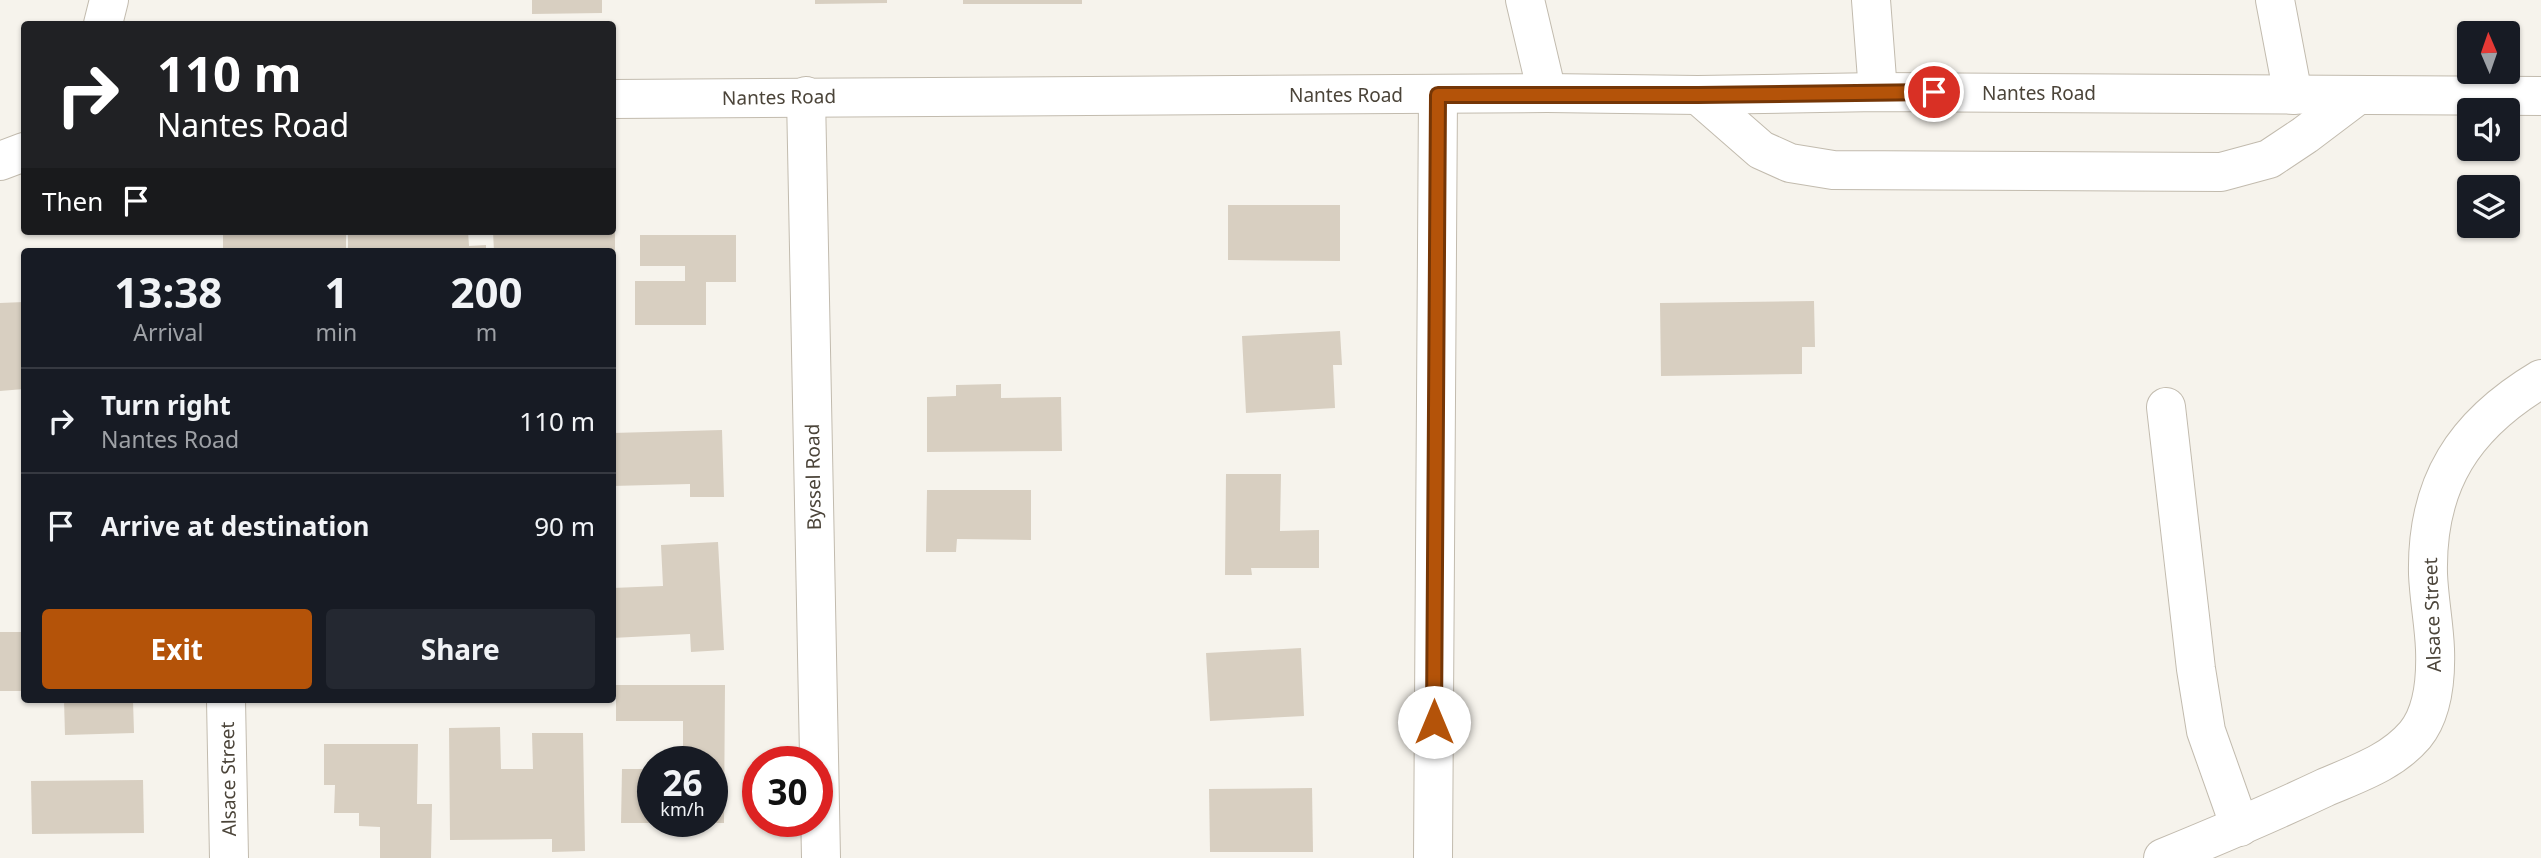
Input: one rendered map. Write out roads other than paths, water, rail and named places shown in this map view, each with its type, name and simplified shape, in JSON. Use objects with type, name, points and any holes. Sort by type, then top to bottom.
[{"type":"street","points":[[104,21],[109,0]]},
{"type":"street","points":[[1525,0],[1547,93]]},
{"type":"street","points":[[1871,0],[1878,92]]},
{"type":"street","points":[[2275,0],[2293,95]]},
{"type":"street","name":"Nantes Road","points":[[616,99],[1878,92],[2541,96]]},
{"type":"street","points":[[1433,858],[1438,95]]},
{"type":"street","points":[[1698,95],[1761,150],[1790,163],[1833,170],[2221,172],[2269,159],[2358,95]]},
{"type":"street","name":"Byssel Road","points":[[806,96],[821,858]]},
{"type":"street","points":[[0,161],[21,153]]},
{"type":"street","name":"Alsace Street","points":[[2163,858],[2240,827],[2393,756],[2416,733],[2430,706],[2436,671],[2428,574],[2431,522],[2442,482],[2465,443],[2487,417],[2541,379]]},
{"type":"street","points":[[2166,407],[2196,668],[2206,731],[2240,827]]},
{"type":"street","name":"Alsace Street","points":[[226,703],[229,858]]}]
